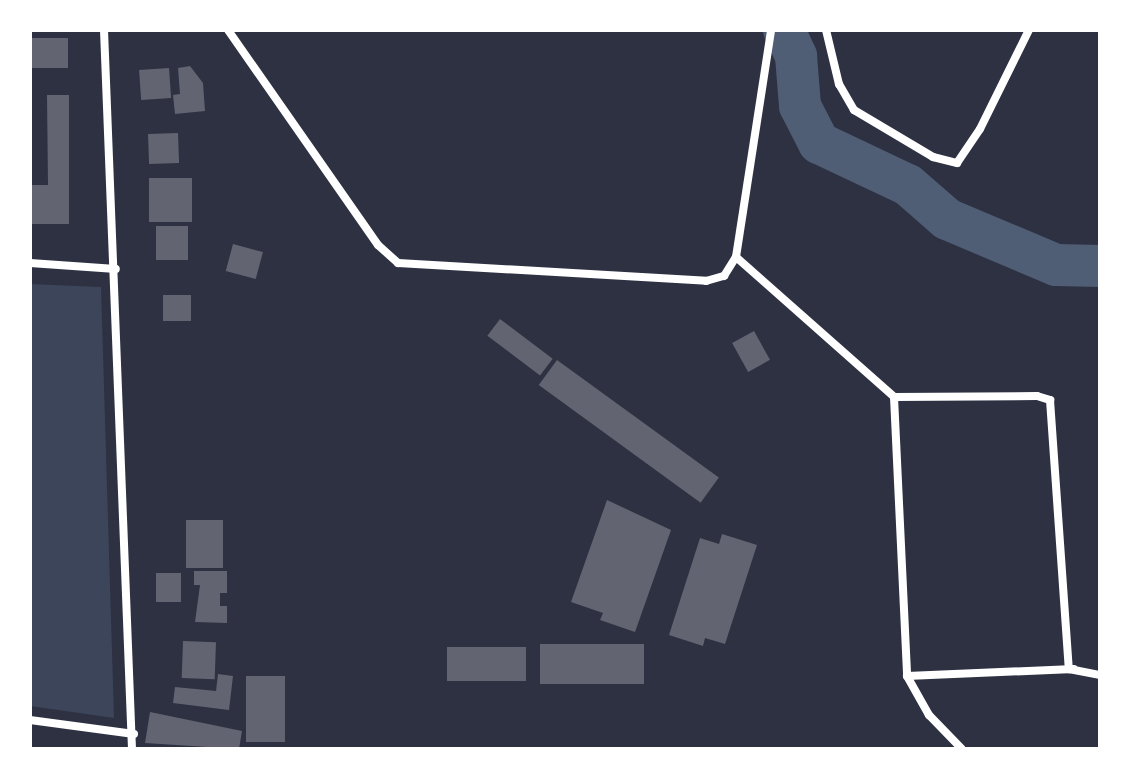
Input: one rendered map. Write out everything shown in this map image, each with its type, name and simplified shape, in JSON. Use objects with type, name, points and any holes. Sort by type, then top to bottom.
[{"type":"street","points":[[104,30],[116,269],[117,405],[134,734],[132,749]]},
{"type":"street","points":[[228,30],[378,245],[398,263],[706,281],[724,276],[736,257],[770,32]]},
{"type":"street","points":[[826,30],[839,84],[854,110],[933,157],[957,163],[980,129],[1029,30]]},
{"type":"street","points":[[736,257],[894,397],[1037,396],[1050,400],[1069,669]]},
{"type":"street","points":[[30,263],[116,269]]},
{"type":"street","points":[[894,397],[907,676],[929,715],[962,749]]},
{"type":"street","points":[[1069,669],[1100,675]]},
{"type":"street","points":[[907,676],[1100,669]]},
{"type":"street","points":[[30,720],[134,734]]},
{"type":"shaded area","points":[[30,284],[101,287],[114,718],[30,706]]},
{"type":"building","points":[[30,38],[68,38],[68,68],[30,68]]},
{"type":"building","points":[[190,66],[203,83],[205,111],[175,114],[173,95],[180,94],[178,68]]},
{"type":"building","points":[[169,68],[171,98],[141,100],[139,70]]},
{"type":"building","points":[[47,95],[69,95],[69,224],[30,224],[30,185],[48,185]]},
{"type":"building","points":[[178,133],[179,163],[149,164],[148,134]]},
{"type":"building","points":[[149,178],[192,178],[192,222],[149,222]]},
{"type":"building","points":[[156,226],[188,226],[188,260],[156,260]]},
{"type":"building","points":[[233,244],[263,252],[256,279],[226,271]]},
{"type":"building","points":[[163,295],[191,295],[191,321],[163,321]]},
{"type":"building","points":[[500,319],[553,359],[540,375],[487,336]]},
{"type":"building","points":[[754,331],[770,360],[748,372],[732,343]]},
{"type":"building","points":[[557,360],[719,478],[701,503],[539,385]]},
{"type":"building","points":[[607,500],[671,530],[635,632],[600,620],[603,613],[571,602]]},
{"type":"building","points":[[186,520],[223,520],[223,568],[186,568]]},
{"type":"building","points":[[722,534],[757,545],[725,644],[705,638],[703,646],[669,635],[700,538],[719,544]]},
{"type":"building","points":[[194,571],[227,571],[227,593],[220,593],[220,606],[227,606],[227,623],[195,622],[200,585],[194,585]]},
{"type":"building","points":[[156,573],[181,573],[181,602],[156,602]]},
{"type":"building","points":[[183,641],[216,642],[215,679],[182,678]]},
{"type":"building","points":[[540,644],[644,644],[644,684],[540,684]]},
{"type":"building","points":[[447,647],[526,647],[526,681],[447,681]]},
{"type":"building","points":[[218,674],[233,676],[229,710],[173,703],[175,687],[216,691]]},
{"type":"building","points":[[246,676],[285,676],[285,742],[246,742]]},
{"type":"building","points":[[150,712],[242,731],[239,749],[145,743]]},
{"type":"waterway","points":[[784,30],[796,56],[800,106],[819,143],[908,185],[947,219],[1056,265],[1100,266]]}]
